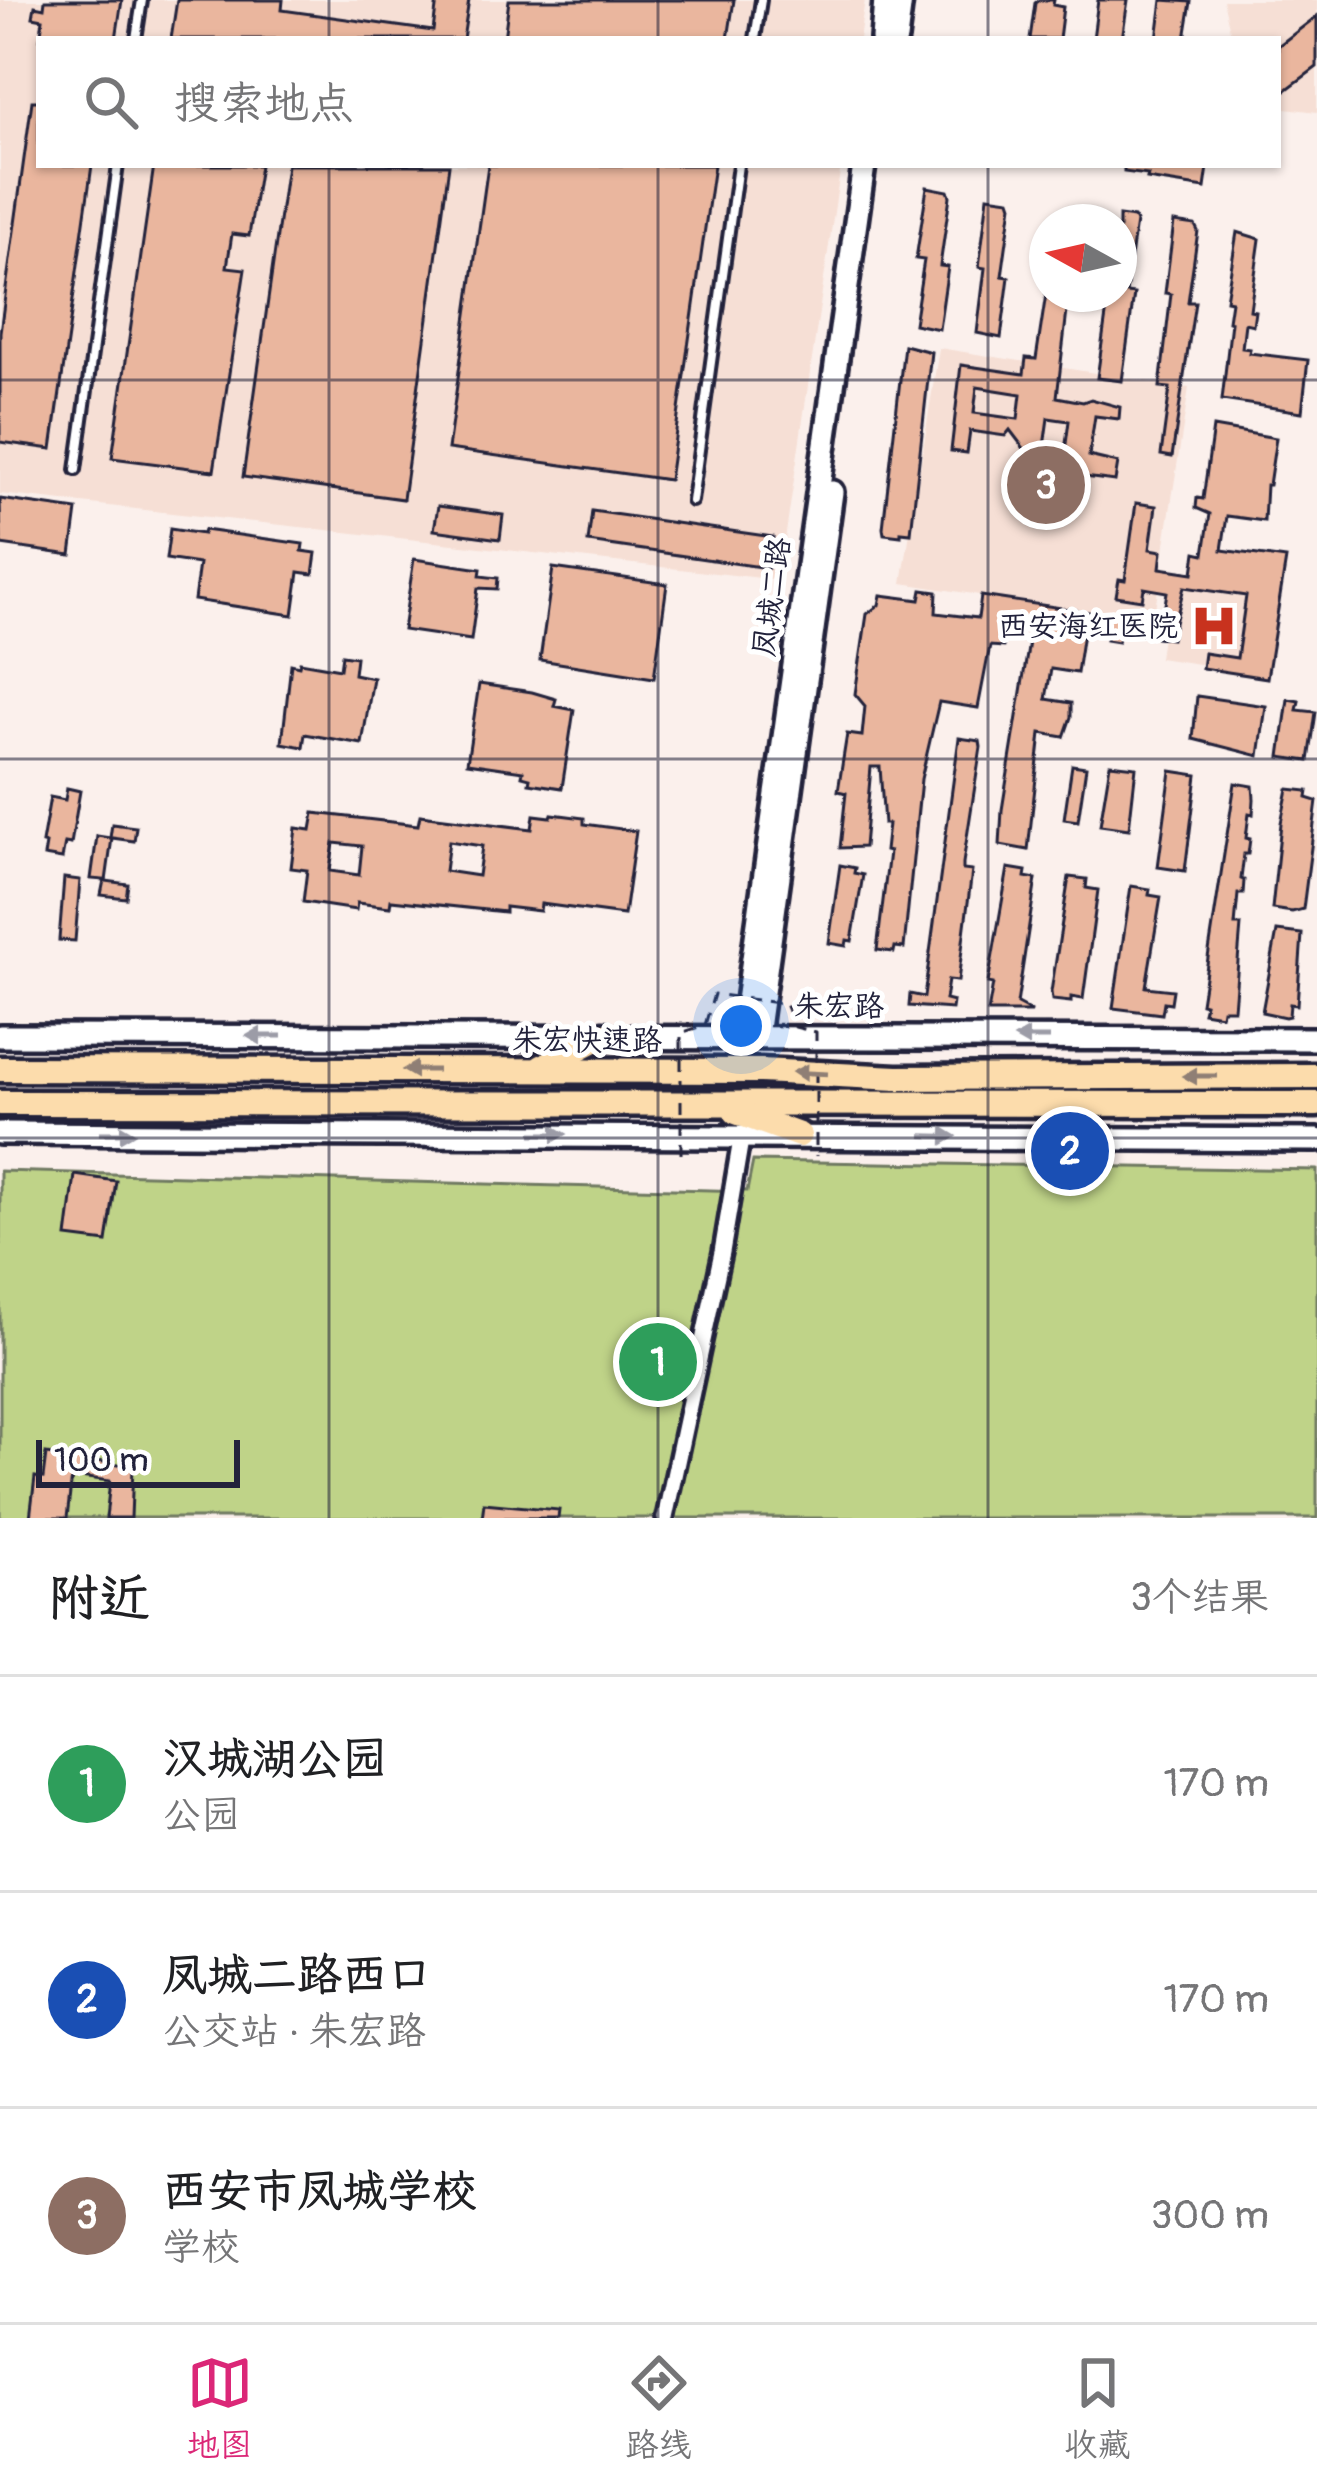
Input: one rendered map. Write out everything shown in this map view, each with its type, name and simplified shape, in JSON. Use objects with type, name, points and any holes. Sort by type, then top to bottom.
[{"type":"highway","points":[[538,1070],[604,1035]]},
{"type":"highway","name":"朱宏快速路","points":[[0,1069],[761,1071],[898,1078],[1317,1076]]},
{"type":"highway","points":[[0,1102],[1317,1104]]},
{"type":"highway","points":[[716,1106],[800,1135]]},
{"type":"main road","points":[[882,36],[885,0]]},
{"type":"main road","points":[[896,36],[902,0]]},
{"type":"main road","name":"凤城二路","points":[[749,1037],[864,168]]},
{"type":"main road","name":"凤城二路","points":[[749,1037],[878,168]]},
{"type":"main road","name":"朱宏路","points":[[0,1036],[1317,1040]]},
{"type":"main road","points":[[0,1133],[1317,1140]]},
{"type":"street","points":[[665,1518],[742,1134]]},
{"type":"lane","points":[[136,36],[142,0]]},
{"type":"lane","points":[[755,36],[761,0]]},
{"type":"lane","points":[[76,470],[118,168]]},
{"type":"lane","points":[[692,501],[738,168]]},
{"type":"path","points":[[681,1154],[681,1033],[705,1025],[714,994],[785,1004],[795,1027],[816,1032],[816,1156]]},
{"type":"shaded area","points":[[0,0],[865,0],[859,36],[36,36],[36,168],[841,168],[779,580],[0,494]]},
{"type":"shaded area","points":[[1223,0],[1317,0],[1317,112],[1281,107],[1281,36],[1231,36]]},
{"type":"shaded area","points":[[939,348],[1189,388],[1153,622],[902,583]]},
{"type":"shaded area","name":"西安海红医院","points":[[1170,579],[1270,593],[1259,673],[1159,658]]},
{"type":"green space","points":[[753,1161],[1317,1170],[1317,1518],[0,1518],[0,1171],[747,1191]]},
{"type":"building","points":[[45,0],[122,0],[116,36],[40,36],[43,19],[33,17],[35,6],[44,8]]},
{"type":"building","points":[[177,0],[283,0],[282,10],[433,31],[437,0],[469,0],[463,36],[171,36]]},
{"type":"building","points":[[509,0],[734,0],[728,36],[504,36]]},
{"type":"building","points":[[1054,0],[1053,5],[1063,7],[1059,36],[1030,36],[1035,3]]},
{"type":"building","points":[[1098,0],[1128,0],[1122,36],[1093,36]]},
{"type":"building","points":[[1162,0],[1191,2],[1185,36],[1157,36]]},
{"type":"building","points":[[1317,16],[1317,67],[1286,90],[1281,89],[1281,44]]},
{"type":"building","points":[[32,101],[36,101],[36,168],[92,168],[52,449],[0,442],[0,332]]},
{"type":"building","points":[[154,168],[260,168],[249,236],[232,234],[227,267],[245,269],[214,471],[112,458]]},
{"type":"building","points":[[287,168],[449,168],[403,499],[243,477]]},
{"type":"building","points":[[488,168],[714,168],[669,480],[448,449]]},
{"type":"building","points":[[1124,168],[1208,168],[1205,188],[1124,172]]},
{"type":"building","points":[[927,187],[948,191],[950,196],[940,266],[948,267],[939,329],[914,324],[924,260],[916,259]]},
{"type":"building","points":[[988,196],[1010,199],[1012,205],[1002,276],[1009,277],[1001,338],[977,333]]},
{"type":"building","points":[[1174,222],[1195,225],[1198,231],[1188,302],[1195,302],[1172,457],[1161,455],[1170,388],[1160,387]]},
{"type":"building","points":[[1237,232],[1260,239],[1250,310],[1255,311],[1253,325],[1245,323],[1242,348],[1250,349],[1249,353],[1308,360],[1302,412],[1222,400],[1231,322],[1231,301],[1226,300]]},
{"type":"building","points":[[1043,312],[1067,312],[1057,397],[1120,407],[1119,419],[1095,416],[1089,456],[1118,463],[1115,481],[1062,474],[1069,421],[1048,418],[1043,454],[1026,451],[1010,430],[1005,436],[970,431],[967,453],[951,451],[961,365],[1024,374],[1026,358],[1036,359]],"holes":[[[977,387],[1021,394],[1018,419],[974,413]]]},
{"type":"building","points":[[1106,312],[1132,312],[1122,381],[1097,378]]},
{"type":"building","points":[[904,345],[931,352],[911,533],[901,532],[901,536],[884,534],[883,528]]},
{"type":"building","points":[[1213,427],[1276,438],[1264,521],[1227,516],[1222,550],[1286,559],[1267,678],[1202,668],[1204,653],[1237,658],[1246,596],[1184,587],[1171,639],[1120,632],[1118,642],[1106,640],[1108,630],[1084,626],[1077,673],[1051,669],[1046,699],[1071,703],[1071,717],[1064,737],[1041,733],[1028,850],[1000,845],[1032,623],[1009,620],[1003,647],[990,646],[978,708],[939,702],[921,779],[904,948],[877,950],[889,852],[885,851],[888,824],[884,824],[880,767],[871,767],[864,847],[840,848],[846,793],[838,791],[847,734],[862,736],[865,706],[855,694],[867,614],[879,605],[881,595],[920,600],[922,590],[937,592],[936,613],[978,618],[981,596],[1162,623],[1167,592],[1144,588],[1142,600],[1116,596],[1119,579],[1125,580],[1136,503],[1156,506],[1150,549],[1162,551],[1160,568],[1193,573],[1196,552],[1204,554],[1210,514],[1196,508],[1197,498],[1203,499]]},
{"type":"building","points":[[0,499],[77,510],[71,555],[1,545]]},
{"type":"building","points":[[438,506],[503,515],[500,539],[434,530]]},
{"type":"building","points":[[592,511],[773,537],[768,568],[588,542]]},
{"type":"building","points":[[170,529],[303,544],[302,551],[316,553],[313,574],[299,572],[293,615],[194,600],[199,564],[166,559]]},
{"type":"building","points":[[414,559],[481,569],[480,576],[498,578],[497,589],[478,588],[471,640],[403,630]]},
{"type":"building","points":[[553,568],[667,584],[654,678],[540,660]]},
{"type":"building","points":[[342,655],[356,657],[354,674],[373,678],[362,744],[305,734],[303,747],[282,743],[291,664],[340,669]]},
{"type":"building","points":[[479,684],[532,692],[556,699],[554,706],[574,710],[562,788],[529,783],[523,771],[467,763]]},
{"type":"building","points":[[1197,696],[1266,706],[1259,756],[1193,739]]},
{"type":"building","points":[[1288,699],[1299,701],[1297,710],[1316,712],[1309,761],[1280,757]]},
{"type":"building","points":[[959,738],[980,741],[981,747],[963,863],[963,870],[972,871],[958,981],[948,980],[945,1000],[953,1002],[952,1009],[909,1006],[910,994],[924,997]]},
{"type":"building","points":[[1110,764],[1136,767],[1129,829],[1100,825]]},
{"type":"building","points":[[1072,765],[1086,767],[1078,821],[1064,819]]},
{"type":"building","points":[[1171,771],[1197,775],[1185,871],[1158,867]]},
{"type":"building","points":[[1235,783],[1253,786],[1254,799],[1235,925],[1241,925],[1234,1009],[1222,1009],[1221,1015],[1203,1012],[1205,1004],[1201,1003]]},
{"type":"building","points":[[67,788],[80,791],[71,844],[65,843],[62,859],[44,856],[50,797],[65,800]]},
{"type":"building","points":[[1288,789],[1308,791],[1307,798],[1317,801],[1303,909],[1292,912],[1272,909]]},
{"type":"building","points":[[314,813],[418,825],[420,815],[532,829],[534,815],[552,814],[636,831],[624,915],[541,904],[540,911],[505,907],[505,912],[391,900],[390,907],[357,903],[356,910],[303,902],[307,870],[291,868],[296,828],[311,830]],"holes":[[[449,841],[482,846],[478,876],[445,871]],[[334,843],[362,846],[359,875],[330,871]]]},
{"type":"building","points":[[112,824],[136,827],[134,841],[112,838],[106,881],[128,884],[126,898],[101,895],[104,880],[91,879],[97,836],[110,838]]},
{"type":"building","points":[[840,865],[863,875],[852,941],[847,940],[846,946],[829,943]]},
{"type":"building","points":[[1008,868],[1026,871],[1025,877],[1036,879],[1017,1004],[1032,1012],[988,1012],[993,984],[988,983]]},
{"type":"building","points":[[1069,877],[1087,879],[1086,888],[1098,890],[1083,999],[1071,997],[1071,1002],[1052,1000],[1051,992]]},
{"type":"building","points":[[64,878],[80,880],[75,941],[59,940]]},
{"type":"building","points":[[1131,886],[1150,889],[1149,895],[1161,897],[1146,987],[1173,990],[1162,1014],[1113,1008]]},
{"type":"building","points":[[1277,931],[1302,934],[1297,1005],[1290,1004],[1285,1017],[1262,1012]]},
{"type":"building","points":[[75,1175],[116,1181],[107,1242],[67,1237]]},
{"type":"building","points":[[46,1454],[133,1466],[131,1518],[106,1518],[110,1481],[72,1476],[67,1518],[30,1518],[35,1477],[43,1478]]},
{"type":"building","points":[[484,1503],[559,1510],[558,1518],[482,1518]]},
{"type":"place","name":"西安市凤城学校","points":[[1046,485]]},
{"type":"place","name":"西安海红医院","points":[[1214,626]]},
{"type":"place","name":"凤城二路西口","points":[[1070,1151]]},
{"type":"place","name":"汉城湖公园","points":[[658,1362]]}]
